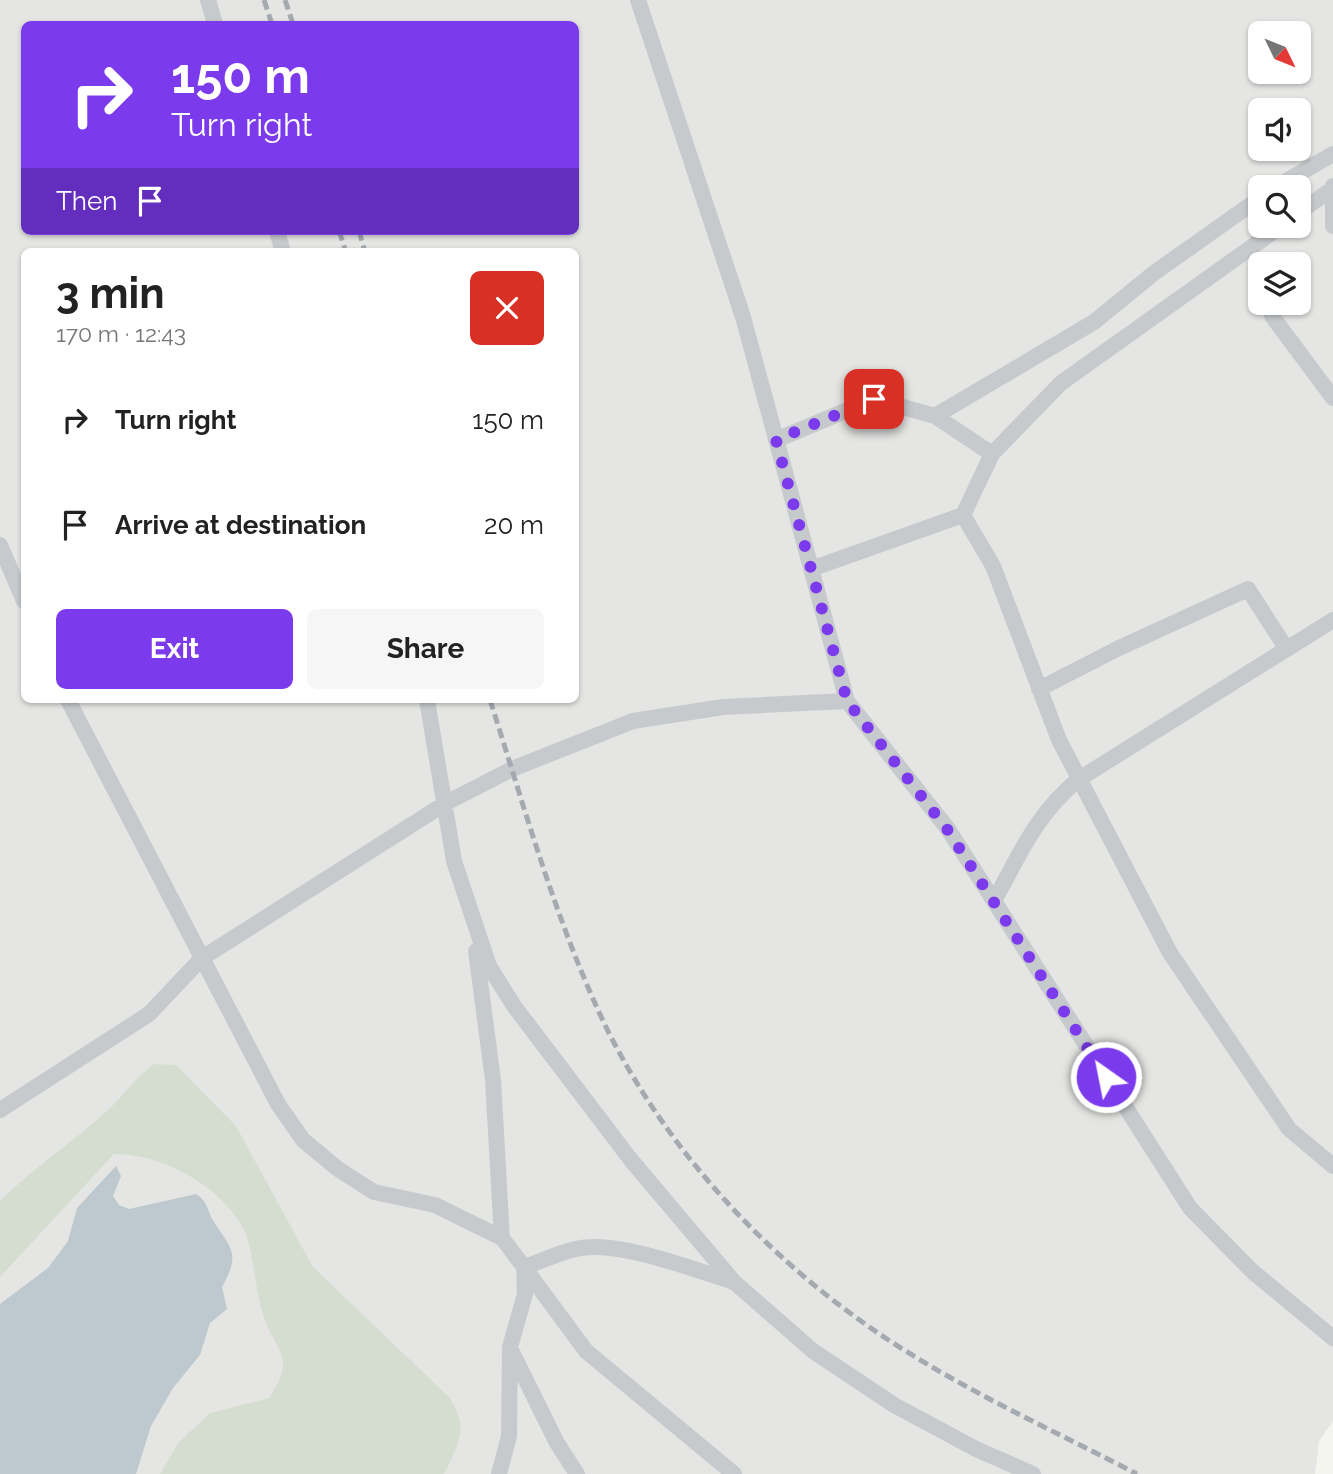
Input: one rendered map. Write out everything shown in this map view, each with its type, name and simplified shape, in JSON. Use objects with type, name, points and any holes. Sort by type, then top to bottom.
[{"type":"lane","points":[[208,0],[214,21]]},
{"type":"lane","points":[[638,0],[743,317],[847,701],[947,829],[1190,1208],[1252,1270],[1333,1338]]},
{"type":"lane","points":[[1297,175],[1333,154]]},
{"type":"lane","points":[[1311,204],[1332,188]]},
{"type":"lane","points":[[1332,188],[1333,226]]},
{"type":"lane","points":[[935,416],[1094,321],[1154,273],[1248,206]]},
{"type":"lane","points":[[811,569],[964,515],[992,454],[1061,383],[1264,238]]},
{"type":"lane","points":[[1272,316],[1333,398]]},
{"type":"lane","points":[[776,440],[874,399],[935,416],[992,454]]},
{"type":"lane","points":[[964,515],[993,565],[1059,740],[1170,953],[1289,1129],[1333,1166]]},
{"type":"lane","points":[[0,545],[21,594]]},
{"type":"lane","points":[[1039,688],[1248,589],[1286,648]]},
{"type":"lane","points":[[994,901],[1042,814],[1054,799],[1079,779],[1333,620]]},
{"type":"lane","points":[[0,1110],[149,1014],[202,958],[446,803],[512,769],[633,721],[723,707],[847,701]]},
{"type":"lane","points":[[70,703],[278,1104],[303,1140],[338,1170],[374,1192],[435,1205],[502,1238],[586,1351],[734,1474]]},
{"type":"lane","points":[[428,703],[454,861],[488,965],[514,1006],[631,1160],[734,1282],[813,1350],[894,1405],[976,1449],[1033,1474]]},
{"type":"lane","points":[[472,922],[493,1080],[502,1238]]},
{"type":"lane","points":[[524,1267],[582,1247],[611,1249],[662,1259],[734,1282]]},
{"type":"lane","points":[[499,1474],[509,1436],[510,1347],[525,1294],[524,1267]]},
{"type":"lane","points":[[510,1347],[557,1443],[577,1474]]},
{"type":"shaded area","points":[[0,0],[1333,0],[1333,1421],[1319,1441],[1315,1474],[0,1474]]},
{"type":"shaded area","points":[[154,1064],[176,1065],[236,1126],[313,1267],[450,1398],[459,1419],[460,1436],[444,1474],[160,1474],[178,1443],[210,1413],[269,1398],[278,1383],[283,1362],[262,1311],[243,1228],[220,1198],[188,1175],[170,1166],[133,1155],[114,1154],[0,1277],[0,1201],[108,1110]]},
{"type":"shaded area","points":[[116,1166],[121,1176],[113,1196],[119,1205],[129,1209],[196,1194],[203,1200],[232,1253],[231,1267],[222,1287],[227,1309],[210,1323],[200,1355],[173,1388],[151,1426],[136,1474],[0,1474],[0,1304],[48,1268],[68,1241],[77,1208]]},
{"type":"railway","points":[[264,0],[271,21]]},
{"type":"railway","points":[[285,0],[292,21]]},
{"type":"railway","points":[[340,235],[345,248]]},
{"type":"railway","points":[[360,235],[364,248]]},
{"type":"railway","points":[[491,703],[542,865],[587,986],[630,1072],[691,1160],[726,1201],[804,1277],[890,1341],[950,1377],[1137,1474]]},
{"type":"route","points":[[874,399],[776,440],[847,701],[947,829],[1106,1077]]}]
